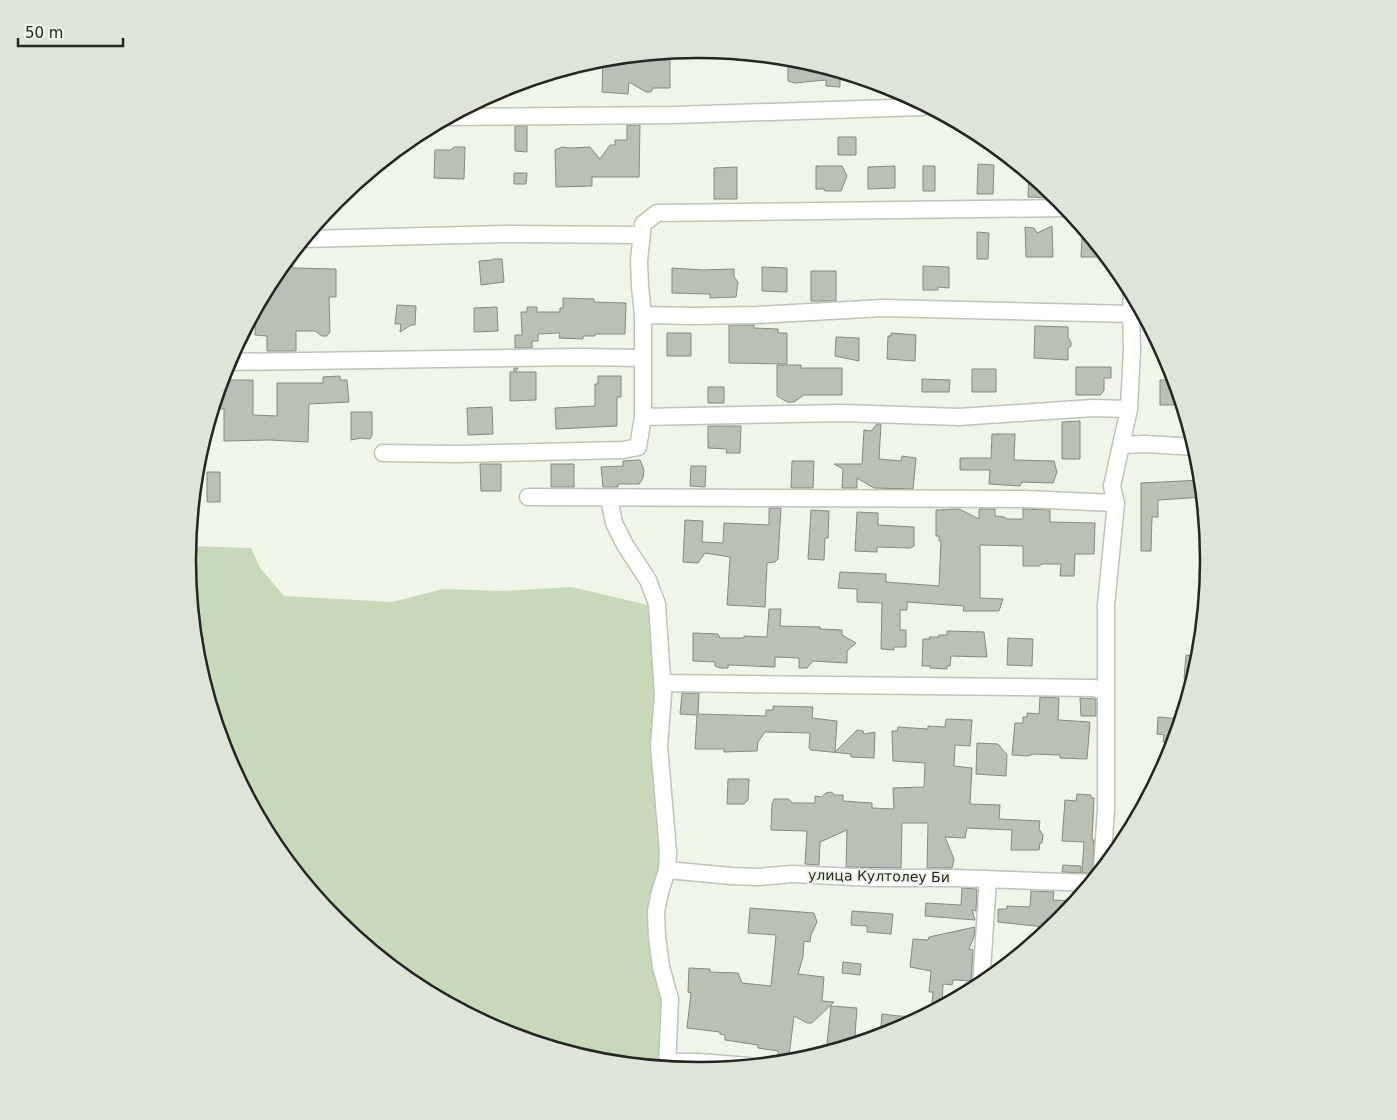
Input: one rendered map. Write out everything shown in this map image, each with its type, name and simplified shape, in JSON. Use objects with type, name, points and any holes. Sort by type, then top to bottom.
[{"type":"street","points":[[462,117],[665,115],[917,107]]},
{"type":"street","points":[[383,453],[456,454],[622,450],[638,447],[643,417],[643,315],[639,277],[641,235],[643,224],[657,213],[1057,208]]},
{"type":"street","points":[[313,239],[506,234],[641,235]]},
{"type":"street","points":[[1103,858],[1106,809],[1106,605],[1116,502],[1112,486],[1129,409],[1132,349],[1131,304]]},
{"type":"street","points":[[643,315],[757,315],[883,308],[1130,314]]},
{"type":"street","points":[[237,362],[580,357],[643,358]]},
{"type":"street","points":[[643,417],[843,413],[959,417],[1093,408],[1129,409]]},
{"type":"street","points":[[1121,446],[1144,444],[1188,447]]},
{"type":"street","points":[[528,497],[1026,499],[1116,502]]},
{"type":"street","points":[[609,498],[614,523],[625,545],[648,580],[657,604],[663,695],[659,746],[668,851],[667,870],[656,911],[657,937],[670,999],[668,1061]]},
{"type":"street","points":[[662,683],[1094,688],[1101,690],[1106,695]]},
{"type":"street","name":"улица Култолеу Би","points":[[667,870],[758,877],[792,874],[876,878],[956,878],[1083,883]]},
{"type":"street","points":[[982,975],[988,879]]},
{"type":"green space","points":[[196,546],[251,548],[260,568],[284,596],[392,602],[443,589],[503,591],[572,587],[652,606],[666,863],[653,886],[650,924],[663,990],[659,1060],[600,1053],[537,1036],[476,1011],[419,978],[367,938],[343,915],[300,866],[263,811],[234,752],[213,690],[200,626],[197,593]]},
{"type":"building","points":[[670,59],[670,88],[653,88],[651,92],[646,92],[629,82],[628,94],[602,92],[603,67]]},
{"type":"building","points":[[788,66],[840,78],[840,87],[826,86],[826,80],[795,83],[788,81]]},
{"type":"building","points":[[627,125],[640,125],[639,177],[592,177],[592,186],[556,187],[555,150],[562,147],[590,147],[600,159],[610,145],[615,145],[615,140],[627,140]]},
{"type":"building","points":[[515,126],[527,126],[527,152],[515,151]]},
{"type":"building","points":[[838,137],[856,137],[856,155],[838,155]]},
{"type":"building","points":[[454,147],[465,147],[464,179],[434,178],[435,150],[451,150]]},
{"type":"building","points":[[978,164],[994,165],[993,194],[977,194]]},
{"type":"building","points":[[816,166],[842,166],[847,176],[841,191],[816,189]]},
{"type":"building","points":[[895,166],[895,188],[868,189],[868,167]]},
{"type":"building","points":[[923,166],[935,166],[935,191],[923,191]]},
{"type":"building","points":[[737,167],[737,199],[714,199],[714,168]]},
{"type":"building","points":[[514,173],[527,173],[526,184],[514,184]]},
{"type":"building","points":[[1029,181],[1046,198],[1028,197]]},
{"type":"building","points":[[1052,226],[1053,257],[1026,257],[1025,227],[1034,228],[1037,233]]},
{"type":"building","points":[[977,232],[989,233],[988,259],[977,259]]},
{"type":"building","points":[[1082,238],[1084,238],[1099,257],[1081,257]]},
{"type":"building","points":[[502,259],[504,282],[481,285],[479,261]]},
{"type":"building","points":[[292,266],[293,268],[336,269],[336,297],[329,297],[330,332],[327,336],[322,336],[315,331],[296,331],[296,351],[267,351],[267,336],[255,335],[255,324],[263,309]]},
{"type":"building","points":[[923,266],[949,267],[949,288],[938,287],[938,290],[923,290]]},
{"type":"building","points":[[762,267],[787,268],[787,292],[762,291]]},
{"type":"building","points":[[672,268],[702,270],[734,269],[734,277],[738,282],[736,297],[710,298],[710,294],[672,293]]},
{"type":"building","points":[[811,271],[836,271],[836,301],[811,301]]},
{"type":"building","points":[[563,298],[594,299],[594,302],[626,303],[625,334],[595,334],[595,336],[583,336],[583,339],[559,338],[560,333],[538,334],[538,341],[532,341],[532,348],[515,348],[515,335],[522,335],[521,312],[527,312],[527,307],[537,307],[537,312],[560,312],[560,308],[563,308]]},
{"type":"building","points":[[397,305],[416,306],[415,325],[411,325],[400,332],[401,324],[395,324]]},
{"type":"building","points":[[497,307],[498,331],[474,332],[474,308]]},
{"type":"building","points":[[729,325],[754,325],[754,328],[778,329],[778,333],[787,333],[787,364],[729,363]]},
{"type":"building","points":[[1035,326],[1068,327],[1068,338],[1071,346],[1068,348],[1068,360],[1034,358]]},
{"type":"building","points":[[667,333],[691,333],[691,356],[667,356]]},
{"type":"building","points":[[891,333],[916,335],[915,361],[887,359],[888,336],[891,336]]},
{"type":"building","points":[[836,337],[859,338],[859,361],[835,356]]},
{"type":"building","points":[[777,365],[801,365],[801,368],[842,368],[842,395],[804,395],[794,402],[787,402],[777,396]]},
{"type":"building","points":[[1076,367],[1111,367],[1111,378],[1104,378],[1104,391],[1100,395],[1076,395]]},
{"type":"building","points":[[514,368],[518,368],[515,372],[536,372],[536,400],[510,401],[510,372],[514,372]]},
{"type":"building","points":[[972,369],[996,369],[996,392],[972,392]]},
{"type":"building","points":[[340,376],[340,380],[347,380],[349,402],[309,404],[308,442],[269,440],[224,441],[224,409],[220,409],[230,380],[253,380],[253,415],[277,416],[277,383],[323,383],[323,377]]},
{"type":"building","points":[[598,376],[621,376],[621,397],[617,397],[617,426],[556,429],[555,408],[595,406],[595,384],[598,384]]},
{"type":"building","points":[[922,379],[950,380],[949,392],[922,392]]},
{"type":"building","points":[[1160,380],[1167,380],[1176,405],[1160,405]]},
{"type":"building","points":[[708,387],[724,387],[724,403],[708,403]]},
{"type":"building","points":[[492,407],[493,434],[468,435],[467,408]]},
{"type":"building","points":[[351,412],[372,412],[372,435],[370,439],[351,440]]},
{"type":"building","points":[[1080,421],[1080,459],[1062,459],[1062,422]]},
{"type":"building","points":[[877,424],[881,424],[879,459],[901,461],[902,456],[916,458],[913,489],[874,488],[857,478],[857,488],[842,488],[843,469],[834,464],[862,464],[864,430],[871,431]]},
{"type":"building","points":[[708,426],[741,426],[740,453],[726,453],[727,449],[708,448]]},
{"type":"building","points":[[992,434],[1015,434],[1014,460],[1054,461],[1057,472],[1053,483],[1022,482],[1020,486],[989,484],[990,470],[960,470],[960,458],[991,458]]},
{"type":"building","points":[[640,460],[644,470],[643,478],[639,484],[618,484],[618,487],[603,487],[601,467],[623,466],[623,461]]},
{"type":"building","points":[[792,461],[814,461],[813,488],[791,488]]},
{"type":"building","points":[[480,464],[501,464],[501,491],[481,491]]},
{"type":"building","points":[[551,464],[574,464],[574,487],[551,487]]},
{"type":"building","points":[[691,466],[706,466],[705,487],[690,486]]},
{"type":"building","points":[[207,472],[220,472],[220,502],[207,502]]},
{"type":"building","points":[[1194,480],[1197,494],[1197,497],[1158,500],[1158,517],[1152,517],[1151,551],[1141,551],[1141,483]]},
{"type":"building","points":[[769,508],[781,508],[778,559],[775,562],[767,563],[765,607],[727,605],[730,557],[705,553],[698,563],[683,562],[685,520],[703,521],[702,542],[723,543],[724,523],[769,525]]},
{"type":"building","points":[[959,509],[979,519],[979,509],[995,509],[995,516],[1007,519],[1023,519],[1023,509],[1050,510],[1050,522],[1095,523],[1094,554],[1075,554],[1074,576],[1060,576],[1061,564],[1023,566],[1023,546],[980,545],[980,598],[1003,599],[999,611],[963,611],[964,606],[907,602],[907,610],[900,610],[900,630],[906,630],[906,647],[894,647],[894,650],[881,649],[882,603],[857,602],[857,589],[838,588],[840,572],[886,574],[886,582],[939,586],[941,541],[939,541],[939,536],[936,536],[936,510]]},
{"type":"building","points":[[811,510],[829,511],[828,538],[825,538],[824,560],[808,559]]},
{"type":"building","points":[[857,512],[878,513],[878,525],[914,527],[914,546],[910,548],[877,547],[877,552],[855,551]]},
{"type":"building","points":[[769,609],[781,609],[780,626],[820,627],[820,629],[842,630],[842,635],[856,643],[847,651],[847,663],[813,661],[807,668],[799,668],[799,658],[775,657],[775,667],[728,665],[728,668],[720,668],[715,666],[715,662],[693,661],[693,633],[718,634],[720,638],[767,637]]},
{"type":"building","points":[[947,631],[984,632],[987,657],[951,656],[950,666],[947,666],[947,669],[922,666],[923,639],[947,635]]},
{"type":"building","points":[[1008,638],[1033,639],[1032,666],[1007,665]]},
{"type":"building","points":[[1186,655],[1191,655],[1186,679],[1184,679]]},
{"type":"building","points":[[682,693],[699,693],[698,714],[766,716],[766,710],[773,710],[773,706],[813,707],[812,718],[837,721],[835,752],[857,730],[863,731],[864,734],[875,732],[874,758],[851,757],[851,754],[811,750],[809,748],[810,733],[765,732],[758,742],[757,751],[724,752],[724,749],[695,749],[697,715],[680,714]]},
{"type":"building","points":[[1040,697],[1059,698],[1058,720],[1090,722],[1087,759],[1060,758],[1060,755],[1012,755],[1015,723],[1023,723],[1023,717],[1027,717],[1027,713],[1039,714]]},
{"type":"building","points":[[1080,698],[1096,699],[1096,716],[1081,716]]},
{"type":"building","points":[[1158,717],[1175,718],[1167,742],[1163,742],[1164,735],[1157,734]]},
{"type":"building","points":[[946,719],[972,720],[970,746],[955,745],[954,766],[972,768],[970,804],[1000,805],[999,819],[1040,821],[1039,829],[1043,835],[1039,850],[1011,850],[1012,830],[967,828],[965,838],[945,837],[954,859],[952,868],[927,868],[928,823],[902,823],[901,868],[846,867],[847,830],[820,842],[819,865],[805,864],[807,831],[771,830],[772,804],[774,799],[788,799],[793,803],[815,803],[815,796],[822,797],[826,793],[831,792],[835,795],[843,795],[843,801],[872,803],[872,808],[894,809],[893,788],[924,787],[925,763],[893,761],[892,731],[897,731],[898,727],[928,729],[928,726],[945,727]]},
{"type":"building","points":[[977,743],[998,744],[1007,755],[1006,776],[976,774]]},
{"type":"building","points":[[728,779],[749,779],[748,800],[744,804],[727,804]]},
{"type":"building","points":[[1077,794],[1091,795],[1091,798],[1094,798],[1093,871],[1091,873],[1082,873],[1084,842],[1062,841],[1065,800],[1076,801]]},
{"type":"building","points":[[1063,865],[1081,866],[1081,873],[1062,872]]},
{"type":"building","points":[[962,888],[977,889],[976,911],[972,910],[975,920],[925,916],[926,903],[961,905]]},
{"type":"building","points":[[1031,891],[1054,892],[1053,900],[1067,901],[1042,927],[998,922],[998,909],[1007,909],[1007,906],[1030,907]]},
{"type":"building","points":[[750,908],[814,913],[817,922],[810,942],[804,941],[803,957],[798,974],[824,977],[822,1001],[834,1002],[812,1023],[807,1023],[794,1016],[789,1054],[778,1055],[778,1051],[758,1048],[758,1045],[725,1040],[725,1035],[720,1034],[720,1032],[687,1028],[691,993],[688,992],[689,968],[710,969],[710,972],[738,973],[742,983],[771,986],[776,935],[748,933]]},
{"type":"building","points":[[852,911],[893,914],[891,934],[867,932],[867,926],[851,925]]},
{"type":"building","points":[[975,927],[974,937],[969,949],[973,950],[971,981],[953,980],[952,985],[943,984],[942,999],[932,1005],[933,992],[929,992],[931,971],[910,967],[913,939],[928,940],[929,937]]},
{"type":"building","points":[[843,962],[861,964],[860,975],[842,973]]},
{"type":"building","points":[[831,1006],[857,1008],[855,1035],[861,1036],[827,1046]]},
{"type":"building","points":[[882,1014],[909,1016],[891,1024],[881,1028]]}]
